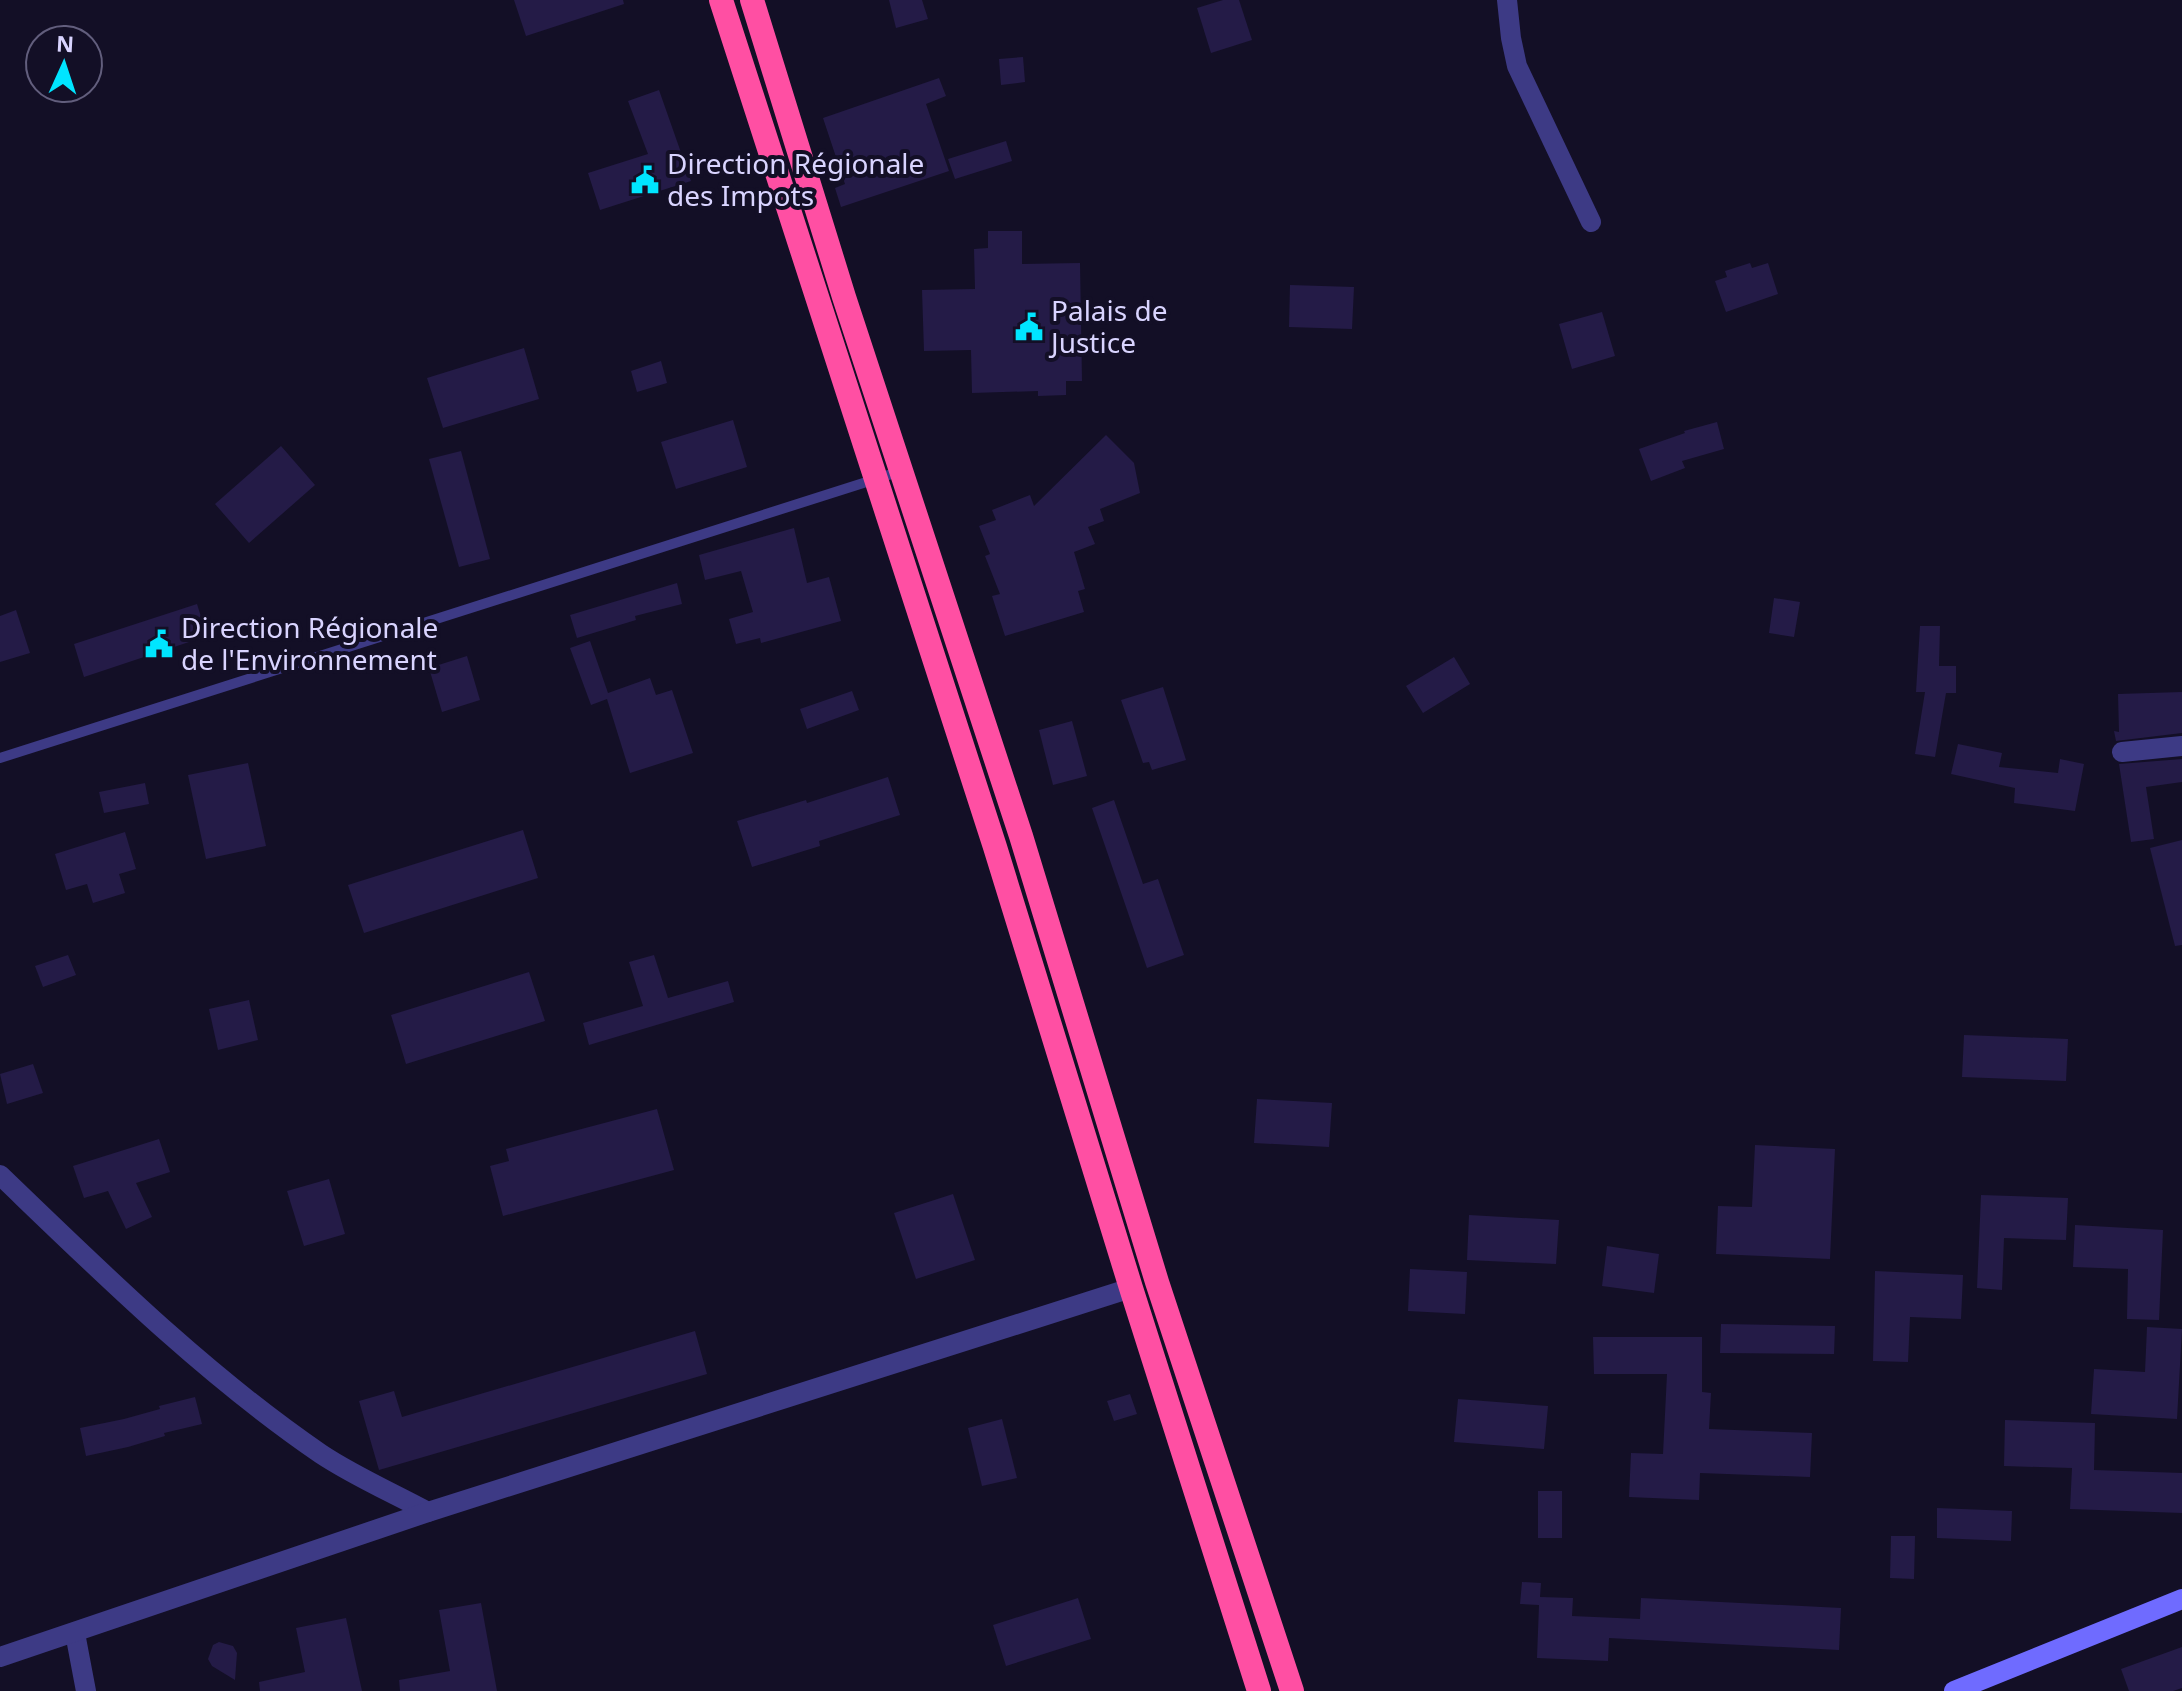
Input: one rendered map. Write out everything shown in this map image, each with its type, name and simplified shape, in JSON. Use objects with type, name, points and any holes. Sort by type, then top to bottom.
[{"type":"highway","points":[[721,0],[995,847],[1259,1691]]},
{"type":"highway","points":[[752,0],[844,297],[1021,836],[1157,1282],[1292,1691]]},
{"type":"highway","points":[[820,306],[844,297]]},
{"type":"highway","points":[[995,847],[1021,836]]},
{"type":"street","points":[[1507,0],[1517,66],[1591,222]]},
{"type":"street","points":[[2122,752],[2182,746]]},
{"type":"street","points":[[0,1175],[108,1279],[268,1416],[324,1456],[428,1512]]},
{"type":"street","points":[[0,1657],[428,1512],[1131,1288]]},
{"type":"street","points":[[1954,1691],[2182,1599]]},
{"type":"street","points":[[75,1633],[86,1691]]},
{"type":"lane","points":[[0,758],[901,471]]},
{"type":"building","points":[[514,0],[623,0],[624,4],[526,36]]},
{"type":"building","points":[[889,0],[922,0],[928,19],[896,28]]},
{"type":"building","points":[[1223,0],[1239,0],[1252,40],[1211,53],[1197,8]]},
{"type":"building","points":[[1023,57],[1025,82],[1001,85],[999,59]]},
{"type":"building","points":[[939,78],[946,96],[926,104],[949,171],[841,207],[835,188],[845,184],[823,118]]},
{"type":"building","points":[[659,90],[691,181],[600,210],[588,173],[648,154],[628,101]]},
{"type":"building","points":[[1006,141],[1012,161],[955,179],[948,159]]},
{"type":"building","points":[[988,231],[1022,231],[1022,264],[1080,263],[1082,381],[1066,381],[1066,395],[1038,396],[1038,391],[972,393],[971,350],[924,351],[922,290],[975,289],[974,249],[988,248]]},
{"type":"building","points":[[1750,263],[1752,268],[1768,263],[1778,294],[1726,312],[1715,281],[1727,277],[1725,271]]},
{"type":"building","points":[[1290,285],[1354,287],[1352,329],[1289,327]]},
{"type":"building","points":[[1602,312],[1615,356],[1572,369],[1559,324]]},
{"type":"building","points":[[524,348],[539,399],[443,428],[427,378]]},
{"type":"building","points":[[661,361],[667,383],[637,392],[631,371]]},
{"type":"building","points":[[733,420],[747,467],[676,489],[661,442]]},
{"type":"building","points":[[1717,422],[1724,449],[1682,461],[1685,468],[1651,481],[1639,449]]},
{"type":"building","points":[[1106,435],[1134,463],[1140,493],[1100,509],[1104,521],[1088,527],[1095,544],[1074,552],[1085,589],[1078,591],[1084,612],[1005,636],[992,596],[1000,594],[985,556],[990,554],[979,526],[996,520],[992,510],[1030,495],[1034,506]]},
{"type":"building","points":[[281,446],[315,485],[249,543],[215,504]]},
{"type":"building","points":[[461,451],[490,559],[459,567],[429,459]]},
{"type":"building","points":[[794,528],[807,583],[829,577],[841,621],[761,643],[760,638],[736,644],[729,619],[753,612],[741,571],[705,580],[699,555]]},
{"type":"building","points":[[677,583],[682,604],[635,616],[636,620],[577,638],[570,615]]},
{"type":"building","points":[[1774,598],[1800,602],[1794,637],[1769,633]]},
{"type":"building","points":[[197,604],[207,636],[84,677],[74,644]]},
{"type":"building","points":[[16,610],[30,653],[0,662],[0,616]]},
{"type":"building","points":[[1920,626],[1940,626],[1939,666],[1956,666],[1956,693],[1946,693],[1935,757],[1915,754],[1925,692],[1916,692]]},
{"type":"building","points":[[590,641],[608,693],[650,678],[656,695],[672,690],[693,753],[630,773],[607,699],[591,705],[570,648]]},
{"type":"building","points":[[467,656],[480,700],[442,712],[429,668]]},
{"type":"building","points":[[1454,657],[1470,684],[1423,713],[1406,686]]},
{"type":"building","points":[[1163,687],[1186,760],[1152,770],[1149,762],[1143,763],[1121,700]]},
{"type":"building","points":[[852,691],[859,710],[807,729],[800,709]]},
{"type":"building","points":[[2182,692],[2182,733],[2116,741],[2114,731],[2119,732],[2118,694]]},
{"type":"building","points":[[1072,721],[1087,776],[1053,785],[1039,730]]},
{"type":"building","points":[[1958,744],[2002,753],[1999,767],[2058,773],[2060,759],[2084,764],[2075,811],[2014,803],[2015,788],[1951,774]]},
{"type":"building","points":[[2182,759],[2182,782],[2146,787],[2154,839],[2131,842],[2119,764]]},
{"type":"building","points":[[248,763],[266,846],[206,859],[188,775]]},
{"type":"building","points":[[888,777],[900,815],[819,841],[820,846],[752,867],[737,821]]},
{"type":"building","points":[[145,783],[149,804],[104,813],[99,792]]},
{"type":"building","points":[[1114,800],[1143,884],[1158,879],[1184,955],[1147,968],[1092,808]]},
{"type":"building","points":[[523,830],[538,878],[364,933],[348,885]]},
{"type":"building","points":[[125,832],[136,869],[119,874],[125,893],[93,903],[87,884],[66,890],[55,854]]},
{"type":"building","points":[[2182,840],[2182,945],[2175,946],[2150,848]]},
{"type":"building","points":[[68,955],[76,975],[43,987],[35,966]]},
{"type":"building","points":[[654,955],[668,998],[728,981],[734,1002],[589,1045],[583,1023],[643,1006],[629,962]]},
{"type":"building","points":[[529,972],[545,1021],[406,1064],[391,1015]]},
{"type":"building","points":[[249,1000],[258,1040],[218,1050],[209,1009]]},
{"type":"building","points":[[1964,1035],[2068,1039],[2066,1081],[1962,1077]]},
{"type":"building","points":[[33,1064],[43,1093],[7,1104],[0,1074]]},
{"type":"building","points":[[1257,1099],[1332,1103],[1329,1147],[1254,1143]]},
{"type":"building","points":[[657,1109],[674,1170],[503,1216],[490,1166],[509,1161],[506,1149]]},
{"type":"building","points":[[159,1139],[170,1172],[136,1183],[152,1217],[126,1229],[108,1191],[84,1198],[73,1166]]},
{"type":"building","points":[[1755,1145],[1835,1149],[1830,1259],[1716,1254],[1718,1206],[1752,1207]]},
{"type":"building","points":[[329,1179],[345,1234],[304,1246],[287,1191]]},
{"type":"building","points":[[953,1194],[975,1260],[916,1279],[894,1213]]},
{"type":"building","points":[[1981,1195],[2068,1198],[2066,1240],[2004,1238],[2002,1290],[1977,1288]]},
{"type":"building","points":[[1469,1215],[1559,1220],[1556,1264],[1467,1260]]},
{"type":"building","points":[[2075,1225],[2163,1230],[2159,1320],[2127,1319],[2128,1269],[2073,1267]]},
{"type":"building","points":[[1607,1246],[1659,1254],[1654,1293],[1602,1286]]},
{"type":"building","points":[[1410,1269],[1467,1272],[1465,1314],[1408,1311]]},
{"type":"building","points":[[1875,1271],[1963,1275],[1961,1319],[1910,1317],[1908,1362],[1873,1361]]},
{"type":"building","points":[[1721,1324],[1835,1326],[1834,1354],[1720,1353]]},
{"type":"building","points":[[2147,1327],[2182,1329],[2177,1419],[2091,1414],[2094,1369],[2145,1372]]},
{"type":"building","points":[[695,1331],[707,1374],[379,1470],[359,1401],[394,1391],[402,1417]]},
{"type":"building","points":[[1593,1337],[1702,1337],[1702,1392],[1711,1393],[1709,1429],[1812,1433],[1810,1477],[1700,1473],[1699,1500],[1629,1497],[1631,1453],[1663,1454],[1667,1374],[1594,1374]]},
{"type":"building","points":[[1130,1394],[1137,1414],[1114,1421],[1107,1401]]},
{"type":"building","points":[[195,1397],[202,1424],[164,1433],[165,1436],[128,1447],[86,1456],[80,1428],[124,1419]]},
{"type":"building","points":[[1458,1399],[1548,1406],[1544,1449],[1454,1442]]},
{"type":"building","points":[[1002,1419],[1017,1478],[982,1486],[968,1428]]},
{"type":"building","points":[[2005,1420],[2095,1423],[2094,1470],[2182,1473],[2182,1513],[2070,1509],[2072,1468],[2004,1466]]},
{"type":"building","points":[[1538,1491],[1562,1491],[1562,1538],[1538,1538]]},
{"type":"building","points":[[1937,1508],[2012,1511],[2011,1541],[1937,1538]]},
{"type":"building","points":[[1891,1536],[1915,1536],[1914,1579],[1890,1578]]},
{"type":"building","points":[[1522,1582],[1541,1583],[1540,1597],[1573,1598],[1572,1616],[1640,1619],[1641,1598],[1841,1608],[1839,1650],[1609,1638],[1608,1661],[1537,1658],[1539,1605],[1520,1604]]},
{"type":"building","points":[[1078,1598],[1091,1639],[1006,1666],[993,1625]]},
{"type":"building","points":[[481,1603],[497,1691],[400,1691],[399,1680],[450,1671],[439,1610]]},
{"type":"building","points":[[346,1618],[362,1691],[260,1691],[259,1682],[305,1672],[296,1628]]},
{"type":"building","points":[[219,1642],[233,1646],[237,1653],[235,1680],[212,1666],[208,1659],[213,1645]]},
{"type":"building","points":[[2182,1647],[2182,1688],[2173,1691],[2129,1691],[2121,1669]]},
{"type":"place","name":"Direction Régionale des Impots","points":[[645,180]]},
{"type":"place","name":"Palais de Justice","points":[[1029,327]]},
{"type":"place","name":"Direction Régionale de l'Environnement","points":[[159,644]]}]
